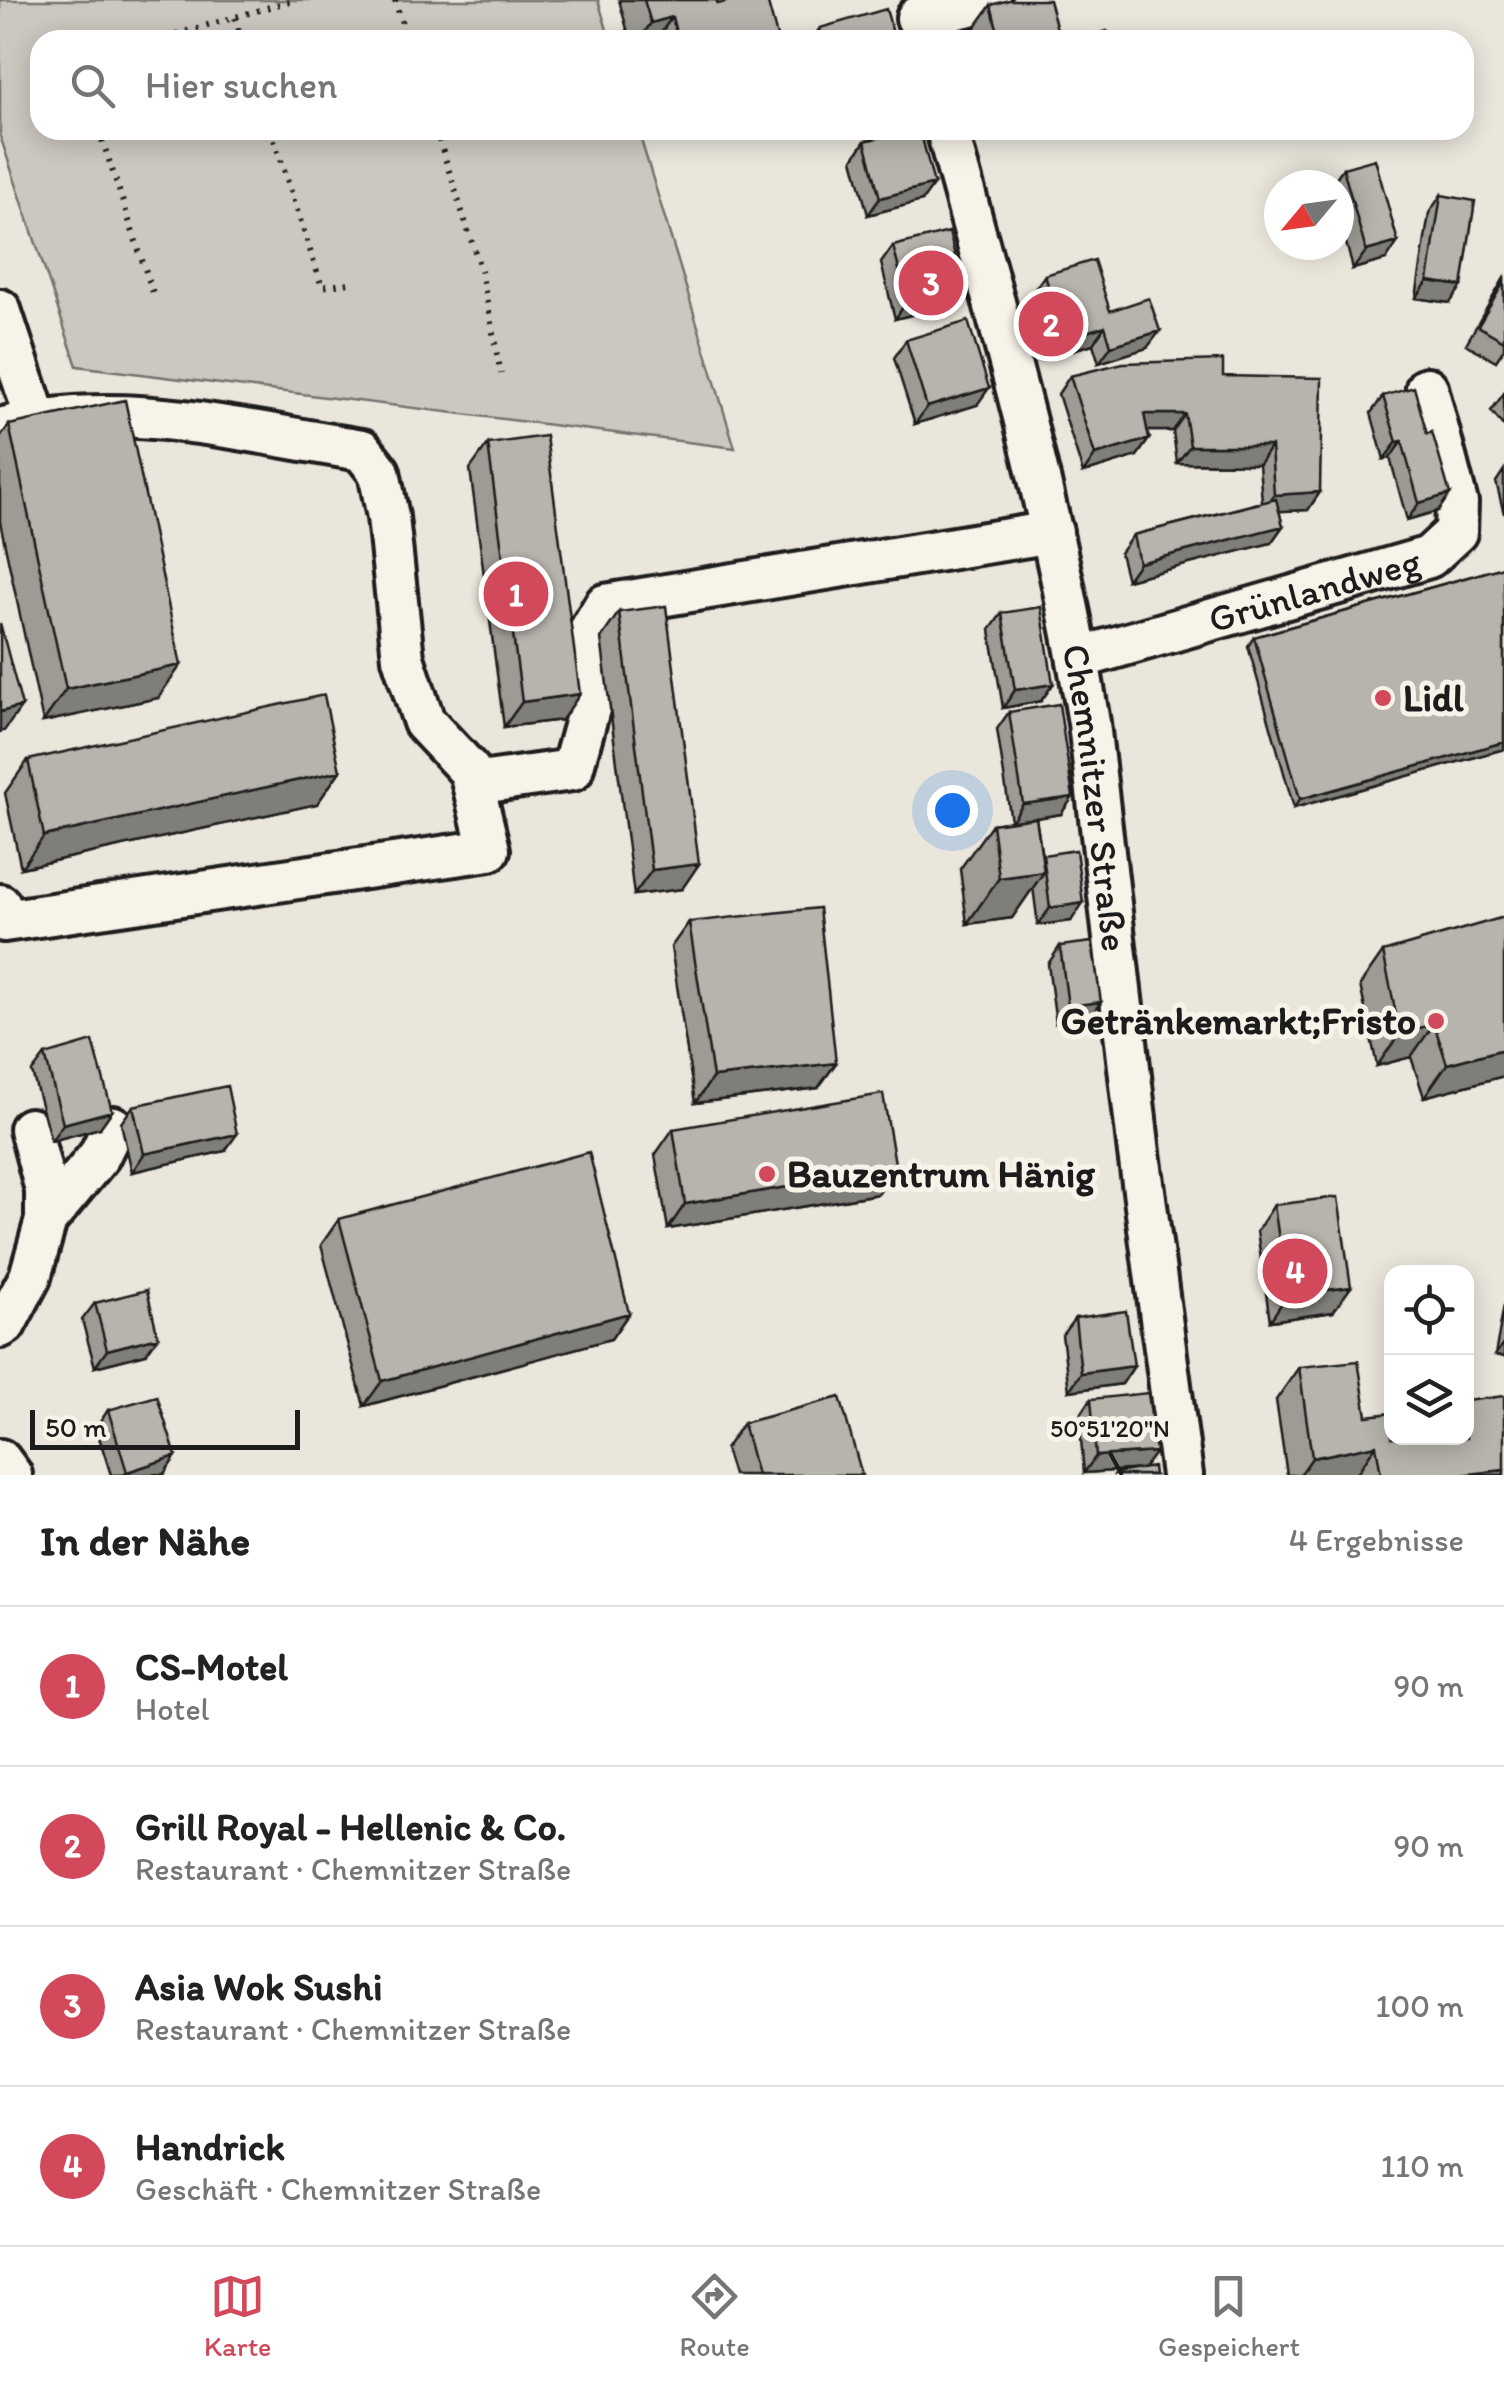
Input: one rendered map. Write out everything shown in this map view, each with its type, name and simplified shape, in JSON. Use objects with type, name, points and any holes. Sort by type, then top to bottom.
[{"type":"street","points":[[917,19],[989,0]]},
{"type":"street","name":"Chemnitzer Straße","points":[[950,140],[1052,532],[1079,658],[1182,1475]]},
{"type":"street","points":[[0,310],[18,424],[119,414],[362,450],[379,472],[404,658],[424,722],[470,771],[489,850],[4,922],[0,905]]},
{"type":"street","name":"Grünlandweg","points":[[1079,658],[1429,557],[1456,532],[1457,504],[1427,388]]},
{"type":"street","points":[[474,784],[572,770],[590,704],[586,639],[605,605],[1052,532]]},
{"type":"street","points":[[46,1220],[99,1156],[113,1127]]},
{"type":"street","points":[[2,1326],[30,1277],[46,1220],[46,1190],[30,1129]]},
{"type":"street","points":[[2,1326],[46,1314]]},
{"type":"street","points":[[0,1460],[11,1475]]},
{"type":"path","points":[[192,30],[294,0]]},
{"type":"path","points":[[395,0],[405,30]]},
{"type":"path","points":[[235,18],[239,30]]},
{"type":"path","points":[[102,140],[154,296]]},
{"type":"path","points":[[274,140],[322,286],[350,283]]},
{"type":"path","points":[[439,140],[481,272],[501,374]]},
{"type":"shaded area","points":[[0,0],[598,0],[607,30],[30,30],[30,140],[641,140],[735,448],[77,366],[0,136]]},
{"type":"building","points":[[644,0],[716,0],[718,4],[767,0],[775,30],[675,30],[672,17],[651,23]]},
{"type":"building","points":[[1009,0],[1049,0],[1057,30],[997,30],[991,5]]},
{"type":"building","points":[[886,9],[892,30],[820,30]]},
{"type":"building","points":[[923,140],[934,184],[880,198],[865,141]]},
{"type":"building","points":[[1375,159],[1398,242],[1366,251],[1354,208],[1354,170],[1343,168]]},
{"type":"building","points":[[1441,195],[1475,201],[1462,286],[1428,281]]},
{"type":"building","points":[[949,232],[963,287],[907,301],[893,246]]},
{"type":"building","points":[[1094,260],[1110,311],[1149,298],[1160,331],[1111,346],[1105,326],[1064,339],[1045,275]]},
{"type":"building","points":[[1504,282],[1504,341],[1478,326]]},
{"type":"building","points":[[968,321],[989,388],[927,407],[906,340]]},
{"type":"building","points":[[1223,360],[1223,376],[1322,378],[1320,492],[1274,495],[1271,446],[1190,446],[1185,414],[1144,414],[1149,439],[1095,455],[1070,376],[1123,363]]},
{"type":"building","points":[[1414,387],[1450,494],[1419,503],[1402,441],[1397,442],[1383,396]]},
{"type":"building","points":[[125,400],[181,665],[66,689],[9,425]]},
{"type":"building","points":[[546,436],[580,694],[522,702],[488,444]]},
{"type":"building","points":[[1276,499],[1283,526],[1139,563],[1133,535]]},
{"type":"building","name":"Lidl","points":[[1504,567],[1504,742],[1300,799],[1254,637]]},
{"type":"building","points":[[666,606],[699,864],[652,870],[619,612]]},
{"type":"building","points":[[1041,607],[1053,684],[1015,690],[1002,613]]},
{"type":"building","points":[[0,623],[22,706],[0,712]]},
{"type":"building","points":[[324,695],[340,771],[44,836],[28,760]]},
{"type":"building","points":[[1059,704],[1073,797],[1023,804],[1009,712]]},
{"type":"building","points":[[1036,818],[1044,872],[999,878],[992,824]]},
{"type":"building","points":[[1076,850],[1083,903],[1050,908],[1043,855]]},
{"type":"building","points":[[819,908],[836,1063],[713,1077],[689,922]]},
{"type":"building","name":"Getränkemarkt;Fristo","points":[[1504,917],[1504,1049],[1447,1064],[1434,1024],[1400,1033],[1383,952]]},
{"type":"building","points":[[1092,942],[1101,1002],[1068,1006],[1060,946]]},
{"type":"building","points":[[93,1041],[112,1111],[63,1124],[45,1055]]},
{"type":"building","points":[[227,1086],[237,1134],[144,1154],[133,1106]]},
{"type":"building","name":"Bauzentrum Hänig","points":[[883,1094],[896,1169],[685,1204],[673,1129]]},
{"type":"building","points":[[589,1152],[629,1313],[382,1381],[339,1219]]},
{"type":"building","points":[[1338,1197],[1351,1287],[1287,1295],[1274,1205]]},
{"type":"building","points":[[147,1290],[158,1337],[107,1350],[95,1303]]},
{"type":"building","points":[[1126,1311],[1134,1366],[1081,1373],[1075,1318]]},
{"type":"building","points":[[1358,1361],[1367,1416],[1384,1414],[1384,1445],[1474,1445],[1474,1400],[1504,1396],[1504,1470],[1460,1475],[1381,1475],[1376,1445],[1312,1458],[1299,1367]]},
{"type":"building","points":[[1148,1393],[1156,1452],[1096,1456],[1091,1399]]},
{"type":"building","points":[[157,1396],[176,1456],[127,1472],[108,1410]]},
{"type":"building","points":[[840,1397],[862,1475],[757,1475],[743,1423]]},
{"type":"building","points":[[1153,1467],[1154,1475],[1115,1473]]},
{"type":"place","name":"Asia Wok Sushi","points":[[931,283]]},
{"type":"place","name":"Grill Royal - Hellenic & Co.","points":[[1051,324]]},
{"type":"place","name":"CS-Motel","points":[[516,594]]},
{"type":"place","name":"Lidl","points":[[1383,698]]},
{"type":"place","name":"Getränkemarkt;Fristo","points":[[1436,1021]]},
{"type":"place","name":"Bauzentrum Hänig","points":[[767,1174]]},
{"type":"place","name":"Handrick","points":[[1295,1271]]}]
